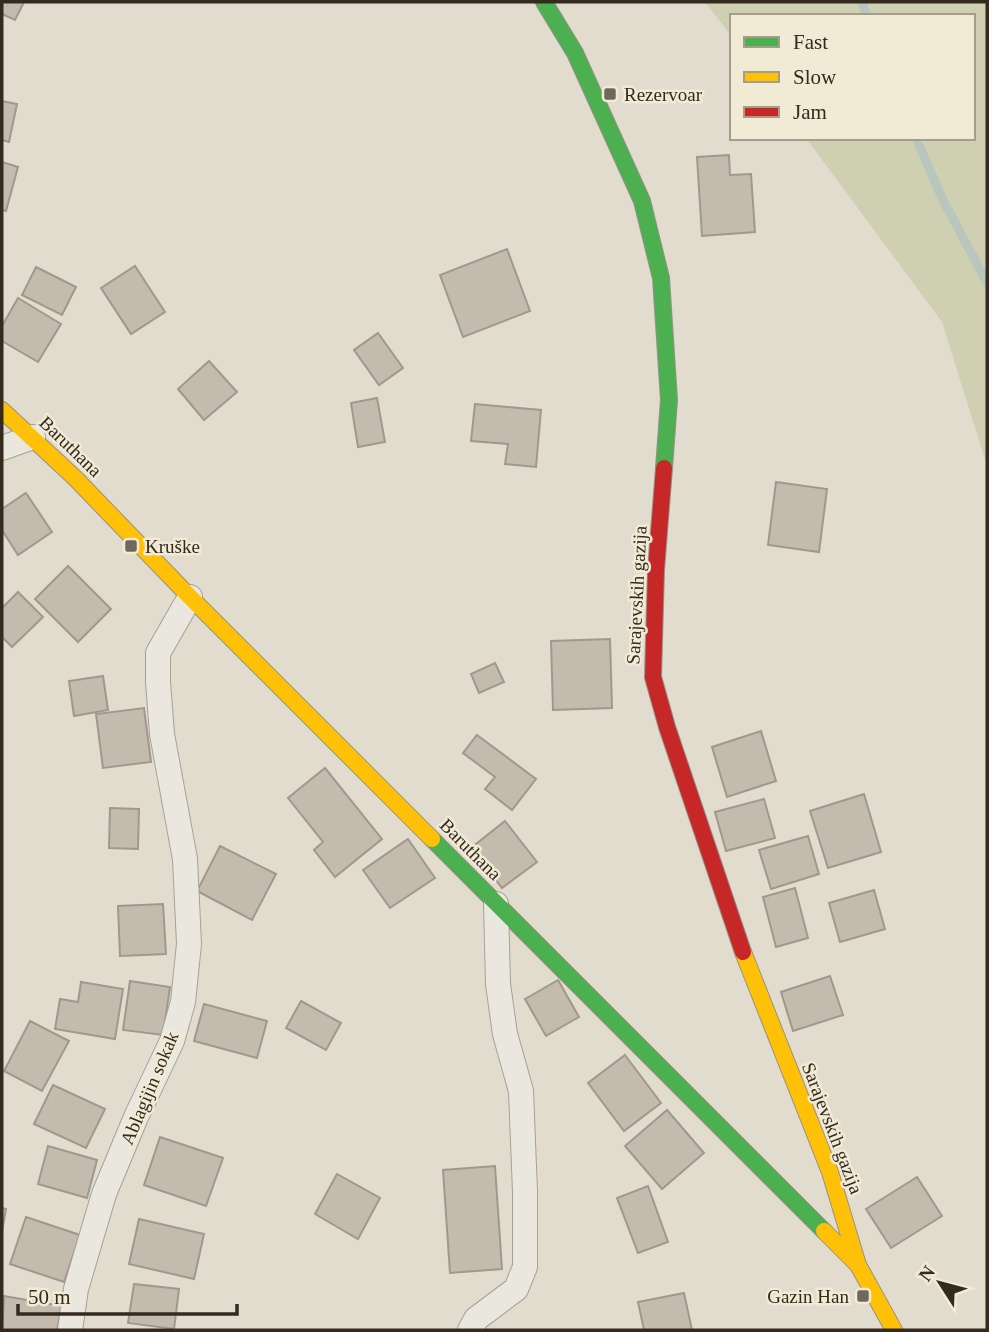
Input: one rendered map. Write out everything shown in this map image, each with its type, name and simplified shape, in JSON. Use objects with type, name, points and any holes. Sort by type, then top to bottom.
[{"type":"main road","name":"Sarajevskih gazija","points":[[544,2],[575,53],[642,201],[661,278],[669,400],[656,570],[653,677],[667,727],[745,959],[830,1172],[858,1265]]},
{"type":"main road","name":"Baruthana","points":[[2,410],[123,526],[190,597],[858,1265],[894,1330]]},
{"type":"street","points":[[2,448],[33,437]]},
{"type":"street","name":"Ablagijin sokak","points":[[70,1330],[76,1289],[104,1195],[172,1041],[183,1002],[190,944],[185,859],[162,734],[158,653],[190,597]]},
{"type":"street","points":[[470,1330],[476,1319],[516,1289],[525,1267],[521,1091],[505,1034],[498,984],[496,904]]},
{"type":"green space","points":[[705,2],[987,2],[987,466],[942,322],[807,140],[975,140],[975,14],[730,14],[730,34]]},
{"type":"building","points":[[2,2],[24,2],[15,20],[2,14]]},
{"type":"building","points":[[2,101],[17,104],[9,142],[2,140]]},
{"type":"building","points":[[729,155],[730,175],[751,174],[755,232],[702,236],[697,157]]},
{"type":"building","points":[[2,162],[18,167],[6,211],[2,210]]},
{"type":"building","points":[[507,249],[530,311],[463,337],[440,275]]},
{"type":"building","points":[[135,266],[165,312],[131,334],[101,288]]},
{"type":"building","points":[[36,267],[76,287],[62,315],[22,295]]},
{"type":"building","points":[[18,298],[61,324],[38,362],[2,341],[2,326]]},
{"type":"building","points":[[378,333],[403,368],[379,385],[354,350]]},
{"type":"building","points":[[209,361],[237,392],[204,420],[178,389]]},
{"type":"building","points":[[377,398],[385,442],[358,447],[351,403]]},
{"type":"building","points":[[475,404],[541,410],[536,467],[505,464],[508,444],[471,441]]},
{"type":"building","points":[[776,482],[827,489],[819,552],[768,545]]},
{"type":"building","points":[[26,493],[52,532],[18,555],[2,530],[2,509]]},
{"type":"building","points":[[68,566],[111,609],[78,642],[35,599]]},
{"type":"building","points":[[18,592],[43,617],[12,647],[2,637],[2,608]]},
{"type":"building","points":[[610,639],[612,708],[553,710],[551,641]]},
{"type":"building","points":[[495,663],[504,682],[479,693],[471,674]]},
{"type":"building","points":[[103,676],[108,710],[74,716],[69,681]]},
{"type":"building","points":[[144,708],[151,762],[103,768],[96,714]]},
{"type":"building","points":[[761,731],[776,781],[727,797],[712,747]]},
{"type":"building","points":[[477,735],[536,779],[512,810],[485,789],[495,777],[463,753]]},
{"type":"building","points":[[325,768],[382,839],[335,877],[314,850],[323,842],[288,798]]},
{"type":"building","points":[[864,794],[881,852],[828,868],[810,811]]},
{"type":"building","points":[[764,799],[775,838],[726,851],[715,812]]},
{"type":"building","points":[[110,808],[139,809],[138,849],[109,848]]},
{"type":"building","points":[[505,821],[537,862],[502,888],[471,848]]},
{"type":"building","points":[[808,836],[819,874],[771,889],[759,850]]},
{"type":"building","points":[[408,839],[435,878],[390,908],[363,870]]},
{"type":"building","points":[[220,846],[276,874],[252,920],[197,891]]},
{"type":"building","points":[[795,888],[808,938],[776,947],[763,897]]},
{"type":"building","points":[[874,890],[885,929],[840,942],[829,903]]},
{"type":"building","points":[[163,904],[166,954],[120,956],[118,906]]},
{"type":"building","points":[[830,976],[843,1015],[793,1031],[781,992]]},
{"type":"building","points":[[558,980],[579,1017],[546,1036],[525,999]]},
{"type":"building","points":[[130,981],[170,987],[163,1035],[123,1030]]},
{"type":"building","points":[[81,982],[123,989],[115,1039],[55,1029],[60,999],[78,1002]]},
{"type":"building","points":[[301,1001],[341,1023],[326,1050],[286,1028]]},
{"type":"building","points":[[204,1004],[267,1021],[257,1058],[194,1041]]},
{"type":"building","points":[[30,1021],[69,1041],[42,1091],[4,1071]]},
{"type":"building","points":[[625,1055],[661,1103],[624,1131],[588,1083]]},
{"type":"building","points":[[53,1085],[105,1109],[86,1148],[34,1124]]},
{"type":"building","points":[[667,1110],[704,1153],[662,1189],[625,1146]]},
{"type":"building","points":[[160,1137],[223,1158],[206,1206],[144,1185]]},
{"type":"building","points":[[48,1146],[97,1160],[87,1198],[38,1184]]},
{"type":"building","points":[[495,1166],[502,1269],[450,1273],[443,1170]]},
{"type":"building","points":[[337,1174],[380,1198],[358,1239],[315,1214]]},
{"type":"building","points":[[917,1177],[942,1216],[891,1248],[866,1209]]},
{"type":"building","points":[[648,1186],[668,1242],[638,1253],[617,1198]]},
{"type":"building","points":[[2,1208],[6,1209],[2,1231]]},
{"type":"building","points":[[26,1217],[80,1235],[64,1282],[10,1264]]},
{"type":"building","points":[[139,1219],[204,1234],[194,1279],[129,1264]]},
{"type":"building","points":[[134,1284],[179,1289],[174,1329],[128,1323]]},
{"type":"building","points":[[684,1293],[692,1330],[644,1330],[638,1302]]},
{"type":"building","points":[[4,1296],[62,1306],[57,1330],[2,1330]]},
{"type":"waterway","points":[[862,2],[866,14]]},
{"type":"waterway","points":[[917,140],[942,198],[987,283]]},
{"type":"traffic: fast","points":[[544,2],[575,53],[642,201],[661,278],[669,400],[664,468]]},
{"type":"traffic: fast","points":[[432,839],[824,1231]]},
{"type":"traffic: slow","points":[[2,410],[75,478],[432,839]]},
{"type":"traffic: slow","points":[[743,952],[830,1172],[858,1265]]},
{"type":"traffic: slow","points":[[824,1231],[858,1265],[894,1330]]},
{"type":"traffic: jam","points":[[664,468],[656,570],[653,677],[667,727],[743,952]]},
{"type":"place","name":"Rezervoar","points":[[610,94]]},
{"type":"place","name":"Kruške","points":[[131,546]]},
{"type":"place","name":"Gazin Han","points":[[863,1296]]}]
